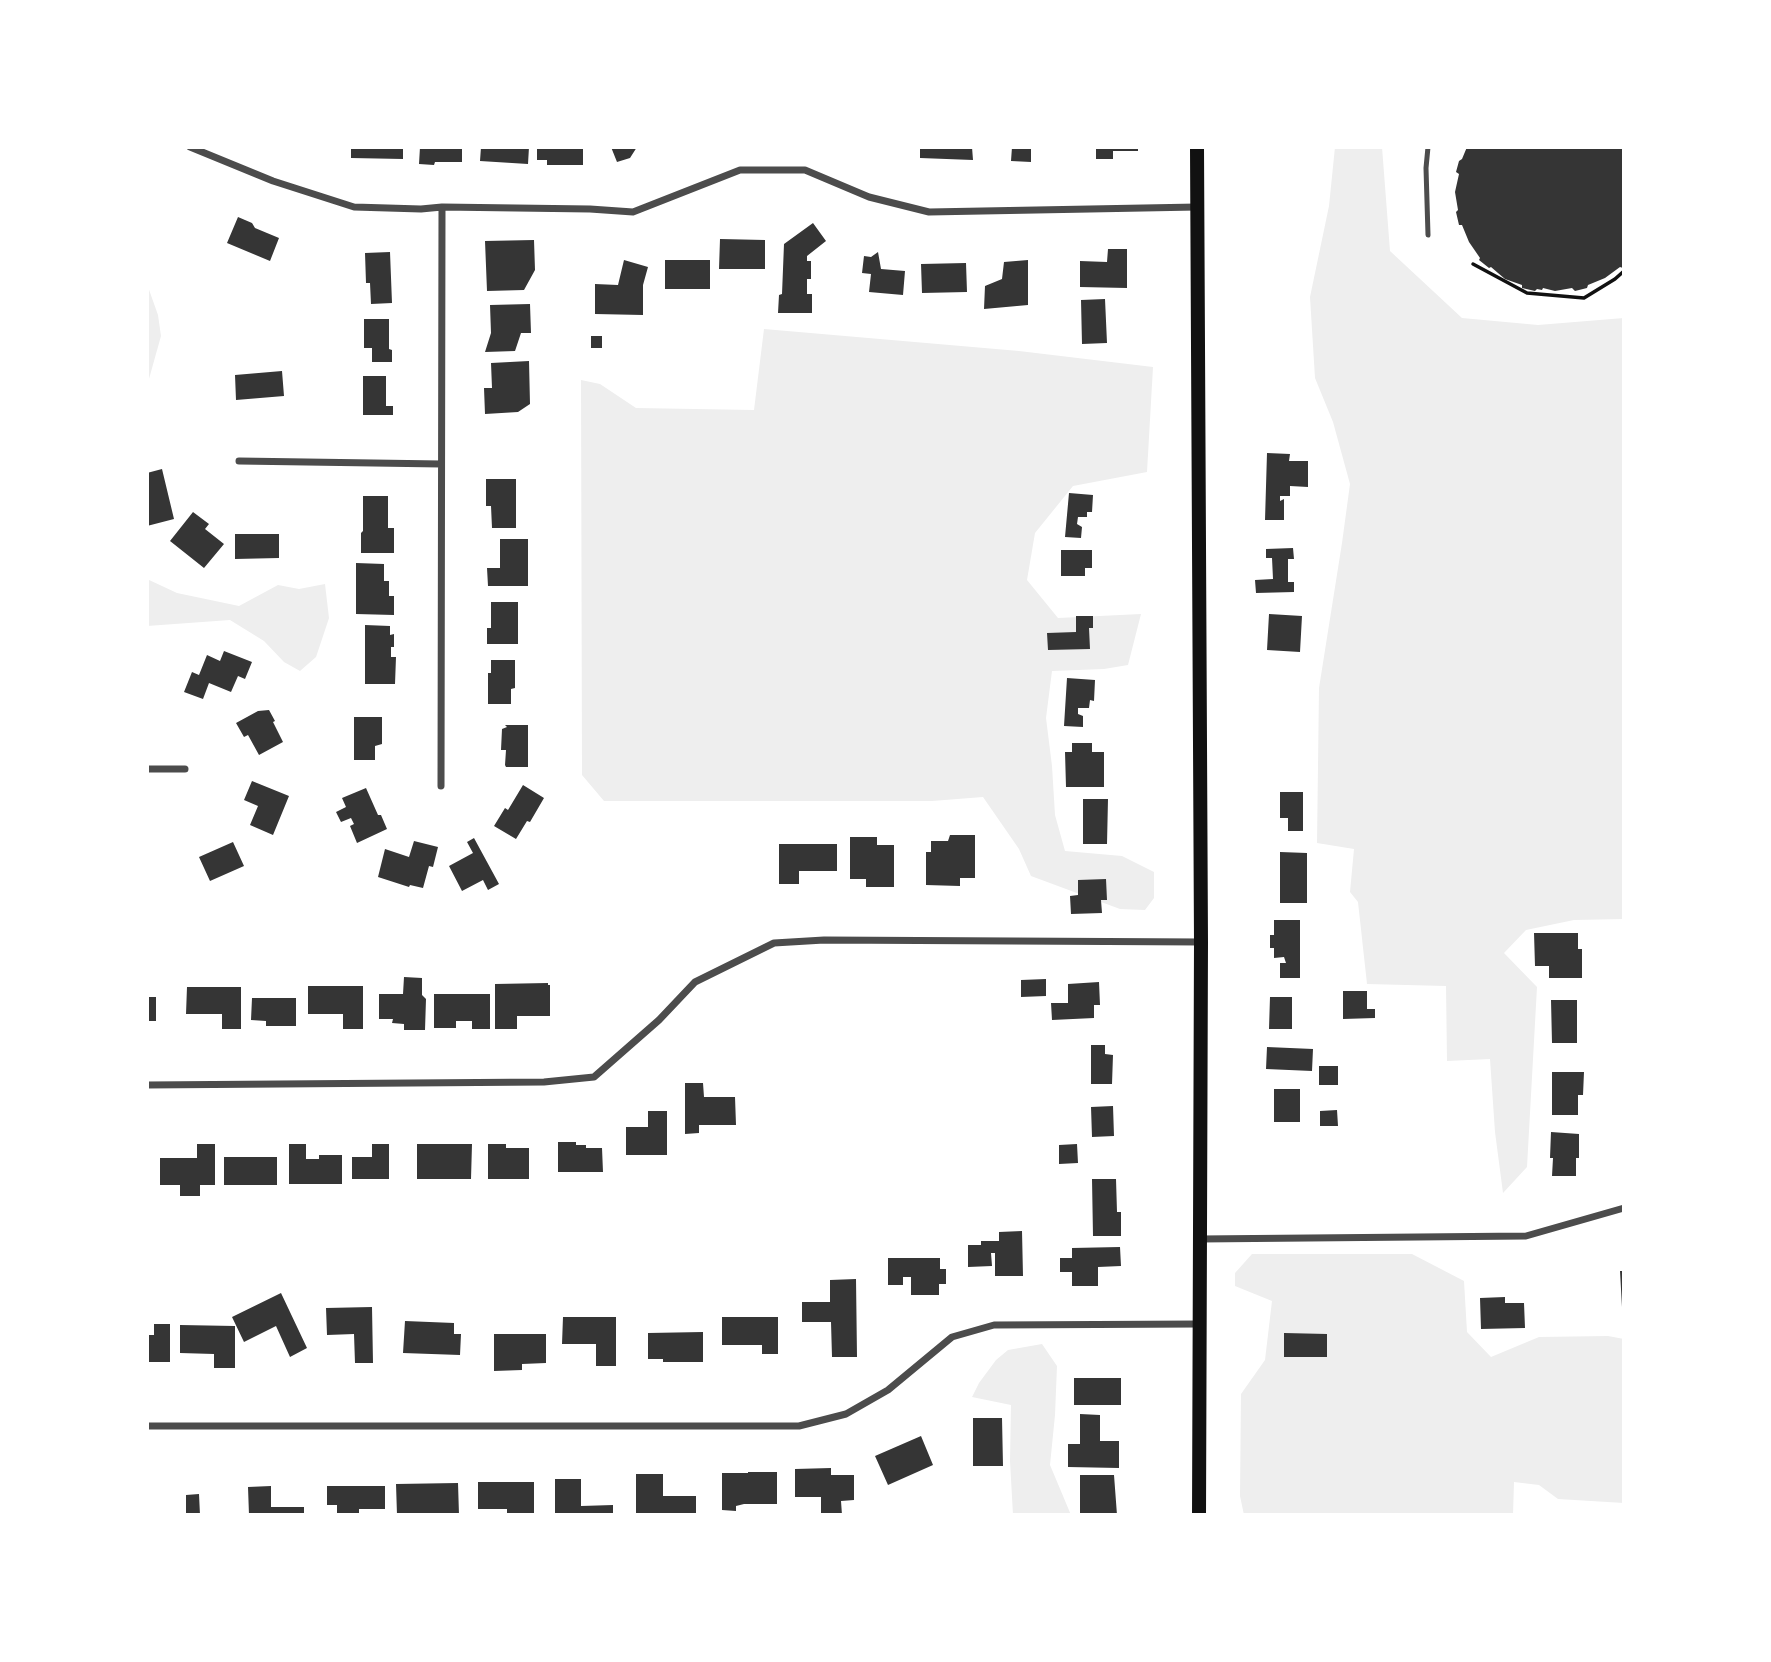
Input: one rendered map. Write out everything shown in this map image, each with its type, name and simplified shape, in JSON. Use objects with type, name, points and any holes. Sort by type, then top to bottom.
[{"type":"main road","points":[[1197,147],[1202,942],[1199,1515]]},
{"type":"street","points":[[190,147],[273,181],[354,207],[590,209],[634,212],[740,170],[805,170],[869,197],[929,212],[1198,208]]},
{"type":"street","points":[[441,786],[442,207]]},
{"type":"street","points":[[239,461],[441,464]]},
{"type":"street","points":[[147,769],[185,769]]},
{"type":"street","points":[[147,1085],[544,1082],[594,1077],[659,1020],[695,982],[774,943],[824,940],[1202,942]]},
{"type":"street","points":[[1200,1239],[1526,1236],[1624,1208]]},
{"type":"street","points":[[147,1426],[799,1426],[846,1414],[888,1390],[953,1337],[994,1325],[1199,1324]]},
{"type":"lane","points":[[1428,147],[1428,235]]},
{"type":"path","points":[[1473,264],[1527,293],[1584,298],[1624,271]]},
{"type":"shaded area","points":[[1335,147],[1382,147],[1390,251],[1462,318],[1538,325],[1624,318],[1624,919],[1574,920],[1526,930],[1504,953],[1537,987],[1527,1167],[1503,1193],[1490,1059],[1447,1061],[1446,986],[1367,984],[1358,902],[1350,892],[1354,849],[1317,843],[1319,688],[1350,484],[1333,422],[1315,378],[1310,297],[1329,206]]},
{"type":"shaded area","points":[[147,284],[158,315],[161,336],[147,386]]},
{"type":"shaded area","points":[[764,329],[1019,351],[1153,367],[1147,472],[1073,486],[1035,533],[1027,580],[1058,618],[1141,614],[1128,665],[1052,671],[1046,718],[1055,815],[1065,851],[1122,856],[1154,872],[1154,898],[1145,910],[1120,909],[1031,876],[1019,849],[983,797],[932,801],[604,801],[582,775],[581,380],[600,384],[636,408],[754,410]]},
{"type":"shaded area","points":[[147,579],[177,593],[239,606],[278,585],[299,589],[325,584],[329,618],[316,657],[300,671],[284,662],[264,641],[230,620],[147,626]]},
{"type":"shaded area","points":[[1252,1254],[1412,1254],[1464,1281],[1467,1332],[1491,1357],[1539,1337],[1608,1336],[1624,1339],[1624,1503],[1558,1499],[1539,1485],[1514,1482],[1513,1515],[1244,1515],[1240,1496],[1241,1394],[1265,1360],[1272,1301],[1235,1286],[1235,1273]]},
{"type":"shaded area","points":[[1042,1344],[1057,1366],[1050,1465],[1071,1515],[1013,1515],[1011,1405],[972,1397],[996,1360],[1008,1350]]},
{"type":"building","points":[[351,147],[403,147],[403,159],[351,158]]},
{"type":"building","points":[[420,147],[462,147],[462,162],[419,164]]},
{"type":"building","points":[[481,147],[529,147],[528,164],[480,161]]},
{"type":"building","points":[[537,147],[583,147],[583,165],[547,165],[547,160],[537,160]]},
{"type":"building","points":[[611,147],[637,147],[630,158],[617,162]]},
{"type":"building","points":[[920,147],[972,147],[973,160],[920,158]]},
{"type":"building","points":[[1012,147],[1031,147],[1031,162],[1011,161]]},
{"type":"building","points":[[1096,147],[1138,147],[1138,151],[1113,151],[1113,159],[1096,159]]},
{"type":"building","points":[[1467,147],[1624,147],[1624,267],[1588,285],[1587,288],[1575,291],[1572,288],[1555,291],[1543,288],[1535,291],[1522,288],[1522,285],[1505,279],[1489,268],[1479,260],[1462,225],[1459,225],[1456,212],[1455,192],[1459,174],[1456,172]]},
{"type":"building","points":[[238,217],[279,238],[270,261],[227,243]]},
{"type":"building","points":[[813,223],[826,241],[807,256],[807,261],[811,261],[811,279],[807,279],[807,294],[812,294],[812,313],[778,313],[779,295],[782,294],[784,244]]},
{"type":"building","points":[[720,239],[765,240],[765,269],[719,269]]},
{"type":"building","points":[[534,240],[535,270],[524,290],[487,291],[485,241]]},
{"type":"building","points":[[1108,249],[1127,249],[1127,288],[1080,287],[1080,261],[1107,262]]},
{"type":"building","points":[[390,252],[392,303],[371,304],[370,283],[366,283],[365,253]]},
{"type":"building","points":[[878,252],[881,269],[905,271],[903,295],[869,292],[871,274],[862,273],[864,256],[871,257]]},
{"type":"building","points":[[624,260],[648,267],[643,285],[643,315],[595,314],[595,284],[618,285]]},
{"type":"building","points":[[665,260],[710,260],[710,289],[665,289]]},
{"type":"building","points":[[1028,260],[1028,305],[984,309],[985,286],[1002,279],[1004,262]]},
{"type":"building","points":[[966,263],[967,292],[922,293],[921,264]]},
{"type":"building","points":[[1105,299],[1107,343],[1082,344],[1081,300]]},
{"type":"building","points":[[530,304],[531,333],[521,333],[515,351],[485,352],[491,333],[490,305]]},
{"type":"building","points":[[364,319],[389,319],[392,362],[372,362],[372,348],[364,348]]},
{"type":"building","points":[[591,336],[602,336],[602,348],[591,348]]},
{"type":"building","points":[[529,361],[530,404],[518,412],[485,414],[484,388],[492,388],[491,363]]},
{"type":"building","points":[[282,371],[284,396],[236,400],[235,375]]},
{"type":"building","points":[[363,376],[386,376],[386,406],[393,406],[393,415],[363,415]]},
{"type":"building","points":[[1267,453],[1290,454],[1289,461],[1308,461],[1308,487],[1290,486],[1290,496],[1280,496],[1280,501],[1284,499],[1284,520],[1265,520]]},
{"type":"building","points":[[162,469],[174,519],[147,526],[147,473]]},
{"type":"building","points":[[486,479],[516,479],[516,528],[492,528],[491,506],[486,506]]},
{"type":"building","points":[[1069,493],[1093,495],[1092,512],[1087,512],[1087,517],[1078,517],[1077,524],[1082,527],[1081,538],[1065,537]]},
{"type":"building","points":[[363,496],[388,496],[388,528],[394,528],[394,553],[361,553]]},
{"type":"building","points":[[193,512],[209,524],[205,529],[224,544],[204,568],[170,541]]},
{"type":"building","points":[[235,534],[279,534],[279,558],[235,559]]},
{"type":"building","points":[[500,539],[528,539],[528,586],[488,586],[487,568],[500,568]]},
{"type":"building","points":[[1293,548],[1294,559],[1288,559],[1288,582],[1294,582],[1294,592],[1256,593],[1255,580],[1273,579],[1272,558],[1266,558],[1266,549]]},
{"type":"building","points":[[1061,550],[1092,550],[1092,568],[1085,568],[1085,576],[1061,576]]},
{"type":"building","points":[[356,563],[384,564],[384,581],[389,581],[389,596],[394,596],[394,615],[356,614]]},
{"type":"building","points":[[491,602],[518,602],[518,644],[487,644],[487,628],[491,628]]},
{"type":"building","points":[[1269,614],[1302,616],[1300,652],[1267,650]]},
{"type":"building","points":[[1076,616],[1093,616],[1093,628],[1089,628],[1090,649],[1048,650],[1047,633],[1076,632]]},
{"type":"building","points":[[365,625],[390,626],[390,635],[394,634],[391,657],[396,657],[395,684],[365,684]]},
{"type":"building","points":[[224,651],[252,662],[245,679],[238,676],[231,692],[209,683],[203,699],[184,692],[192,672],[199,675],[207,655],[220,661]]},
{"type":"building","points":[[491,660],[515,660],[515,688],[511,689],[511,704],[488,704],[488,673],[491,673]]},
{"type":"building","points":[[1067,678],[1095,680],[1094,701],[1090,700],[1089,708],[1078,708],[1078,714],[1083,716],[1083,727],[1064,726]]},
{"type":"building","points":[[269,710],[283,742],[259,755],[248,735],[244,737],[236,723],[258,711]]},
{"type":"building","points":[[354,717],[382,717],[382,744],[375,746],[375,760],[354,760]]},
{"type":"building","points":[[505,725],[528,725],[528,767],[506,767],[506,750],[501,750],[502,729],[507,727]]},
{"type":"building","points":[[1072,743],[1092,743],[1092,752],[1104,752],[1104,787],[1066,787],[1065,752],[1072,752]]},
{"type":"building","points":[[252,781],[289,796],[273,835],[250,825],[258,806],[244,800]]},
{"type":"building","points":[[523,785],[544,798],[516,839],[494,826],[505,808],[508,810]]},
{"type":"building","points":[[366,788],[387,829],[357,843],[350,826],[354,824],[351,818],[341,822],[336,812],[346,807],[342,798]]},
{"type":"building","points":[[1280,792],[1303,792],[1303,831],[1288,831],[1288,818],[1280,818]]},
{"type":"building","points":[[1083,799],[1108,799],[1107,844],[1083,844]]},
{"type":"building","points":[[950,835],[975,835],[975,878],[960,878],[960,886],[926,885],[926,852],[931,852],[931,841],[948,841]]},
{"type":"building","points":[[850,837],[877,837],[877,845],[894,845],[894,887],[866,887],[866,879],[850,879]]},
{"type":"building","points":[[474,838],[499,884],[488,890],[483,880],[462,891],[449,866],[473,853],[467,842]]},
{"type":"building","points":[[414,841],[438,847],[433,867],[429,866],[423,888],[409,887],[378,877],[385,849],[409,857]]},
{"type":"building","points":[[233,842],[244,866],[210,881],[199,857]]},
{"type":"building","points":[[779,844],[837,844],[837,871],[799,871],[799,884],[779,884]]},
{"type":"building","points":[[1280,852],[1307,853],[1307,903],[1280,903]]},
{"type":"building","points":[[1106,879],[1107,900],[1101,900],[1102,913],[1071,914],[1070,896],[1078,895],[1078,880]]},
{"type":"building","points":[[1274,920],[1300,920],[1300,978],[1280,978],[1280,963],[1286,963],[1284,957],[1274,958],[1274,948],[1270,948],[1270,935],[1274,935]]},
{"type":"building","points":[[1534,933],[1578,933],[1578,949],[1582,949],[1582,978],[1549,978],[1549,966],[1535,966]]},
{"type":"building","points":[[404,977],[422,978],[422,995],[426,999],[425,1030],[404,1030],[404,1024],[392,1023],[393,1019],[379,1019],[379,994],[403,994]]},
{"type":"building","points":[[1046,979],[1046,996],[1021,997],[1021,980]]},
{"type":"building","points":[[1099,982],[1100,1005],[1094,1005],[1094,1018],[1052,1020],[1051,1003],[1068,1003],[1068,984]]},
{"type":"building","points":[[548,983],[550,1016],[517,1016],[517,1029],[495,1029],[495,984]]},
{"type":"building","points":[[308,986],[363,986],[363,1029],[343,1029],[343,1014],[308,1014]]},
{"type":"building","points":[[187,987],[241,987],[241,1029],[222,1029],[222,1014],[186,1014]]},
{"type":"building","points":[[1343,991],[1367,991],[1367,1009],[1375,1009],[1375,1018],[1343,1019]]},
{"type":"building","points":[[434,994],[490,994],[490,1029],[472,1029],[472,1021],[456,1021],[456,1028],[434,1028]]},
{"type":"building","points":[[147,997],[156,997],[156,1021],[147,1021]]},
{"type":"building","points":[[1270,997],[1292,997],[1292,1029],[1269,1029]]},
{"type":"building","points":[[252,998],[296,998],[296,1026],[266,1026],[266,1021],[251,1020]]},
{"type":"building","points":[[1551,1000],[1577,1000],[1577,1043],[1552,1043]]},
{"type":"building","points":[[1091,1045],[1105,1045],[1105,1054],[1113,1055],[1112,1084],[1091,1084]]},
{"type":"building","points":[[1267,1047],[1313,1049],[1312,1071],[1266,1069]]},
{"type":"building","points":[[1319,1066],[1338,1066],[1338,1085],[1319,1085]]},
{"type":"building","points":[[1552,1072],[1584,1072],[1583,1095],[1578,1095],[1578,1115],[1552,1115]]},
{"type":"building","points":[[685,1083],[703,1083],[704,1097],[735,1097],[736,1125],[699,1125],[699,1133],[685,1134]]},
{"type":"building","points":[[1274,1089],[1300,1089],[1300,1122],[1274,1122]]},
{"type":"building","points":[[1113,1106],[1114,1136],[1092,1137],[1091,1107]]},
{"type":"building","points":[[1337,1110],[1338,1126],[1320,1126],[1320,1111]]},
{"type":"building","points":[[648,1111],[667,1111],[667,1155],[626,1155],[626,1127],[648,1127]]},
{"type":"building","points":[[1551,1132],[1579,1134],[1576,1176],[1552,1176]]},
{"type":"building","points":[[558,1142],[576,1142],[576,1145],[586,1145],[586,1148],[602,1148],[603,1172],[558,1172]]},
{"type":"building","points":[[197,1144],[215,1144],[215,1185],[200,1185],[200,1196],[180,1196],[180,1185],[160,1185],[160,1158],[197,1158]]},
{"type":"building","points":[[289,1144],[306,1144],[306,1159],[319,1159],[319,1155],[342,1155],[342,1184],[289,1184]]},
{"type":"building","points":[[372,1144],[389,1144],[389,1179],[352,1179],[352,1157],[372,1157]]},
{"type":"building","points":[[417,1144],[472,1144],[471,1179],[417,1179]]},
{"type":"building","points":[[488,1144],[506,1144],[506,1148],[529,1148],[529,1179],[488,1179]]},
{"type":"building","points":[[1077,1144],[1078,1163],[1059,1164],[1059,1145]]},
{"type":"building","points":[[224,1157],[277,1157],[277,1185],[224,1185]]},
{"type":"building","points":[[1092,1179],[1116,1179],[1121,1236],[1093,1236]]},
{"type":"building","points":[[1022,1231],[1023,1276],[995,1276],[995,1253],[991,1253],[992,1266],[968,1267],[968,1245],[981,1245],[981,1241],[999,1241],[999,1232]]},
{"type":"building","points":[[1120,1247],[1121,1266],[1098,1267],[1098,1286],[1072,1286],[1072,1272],[1060,1272],[1060,1258],[1072,1258],[1072,1248]]},
{"type":"building","points":[[888,1258],[940,1258],[940,1269],[946,1269],[946,1284],[939,1284],[939,1295],[911,1295],[911,1277],[903,1277],[903,1285],[888,1285]]},
{"type":"building","points":[[1620,1271],[1624,1271],[1624,1307],[1622,1307]]},
{"type":"building","points":[[856,1279],[857,1357],[832,1357],[831,1322],[802,1322],[802,1302],[830,1302],[830,1280]]},
{"type":"building","points":[[281,1293],[307,1348],[290,1357],[276,1326],[244,1342],[232,1317]]},
{"type":"building","points":[[1505,1297],[1505,1303],[1524,1303],[1525,1328],[1481,1329],[1480,1298]]},
{"type":"building","points":[[372,1307],[373,1363],[355,1363],[354,1334],[327,1335],[326,1308]]},
{"type":"building","points":[[563,1317],[616,1317],[616,1366],[596,1366],[596,1344],[562,1344]]},
{"type":"building","points":[[722,1317],[778,1317],[778,1354],[762,1354],[762,1345],[722,1345]]},
{"type":"building","points":[[405,1321],[454,1323],[454,1334],[461,1334],[460,1355],[403,1353]]},
{"type":"building","points":[[154,1324],[170,1324],[170,1362],[147,1362],[147,1335],[154,1335]]},
{"type":"building","points":[[180,1325],[235,1326],[235,1368],[214,1368],[214,1354],[180,1353]]},
{"type":"building","points":[[703,1332],[703,1362],[663,1362],[663,1359],[648,1359],[648,1333]]},
{"type":"building","points":[[1284,1333],[1327,1334],[1327,1357],[1284,1357]]},
{"type":"building","points":[[494,1334],[546,1334],[546,1363],[522,1364],[522,1370],[494,1371]]},
{"type":"building","points":[[1074,1378],[1121,1378],[1121,1405],[1074,1405]]},
{"type":"building","points":[[1080,1414],[1100,1415],[1100,1441],[1119,1441],[1119,1468],[1068,1467],[1068,1444],[1080,1444]]},
{"type":"building","points":[[973,1418],[1002,1418],[1003,1466],[973,1466]]},
{"type":"building","points":[[921,1436],[933,1465],[888,1485],[875,1456]]},
{"type":"building","points":[[831,1468],[831,1475],[854,1475],[854,1500],[841,1501],[842,1515],[821,1515],[821,1497],[795,1497],[795,1469]]},
{"type":"building","points":[[777,1472],[777,1504],[744,1504],[736,1506],[736,1511],[722,1510],[722,1473]]},
{"type":"building","points":[[636,1474],[663,1474],[663,1496],[696,1496],[696,1515],[636,1515]]},
{"type":"building","points":[[1080,1475],[1114,1475],[1117,1515],[1080,1515]]},
{"type":"building","points":[[555,1479],[581,1479],[581,1506],[613,1505],[613,1515],[555,1515]]},
{"type":"building","points":[[478,1482],[534,1482],[534,1515],[507,1515],[507,1509],[478,1509]]},
{"type":"building","points":[[458,1483],[459,1515],[397,1515],[396,1484]]},
{"type":"building","points":[[271,1486],[271,1507],[304,1507],[304,1515],[249,1515],[248,1487]]},
{"type":"building","points":[[327,1486],[385,1486],[385,1509],[359,1509],[359,1515],[337,1515],[337,1505],[327,1505]]},
{"type":"building","points":[[199,1494],[200,1515],[186,1515],[186,1495]]}]
